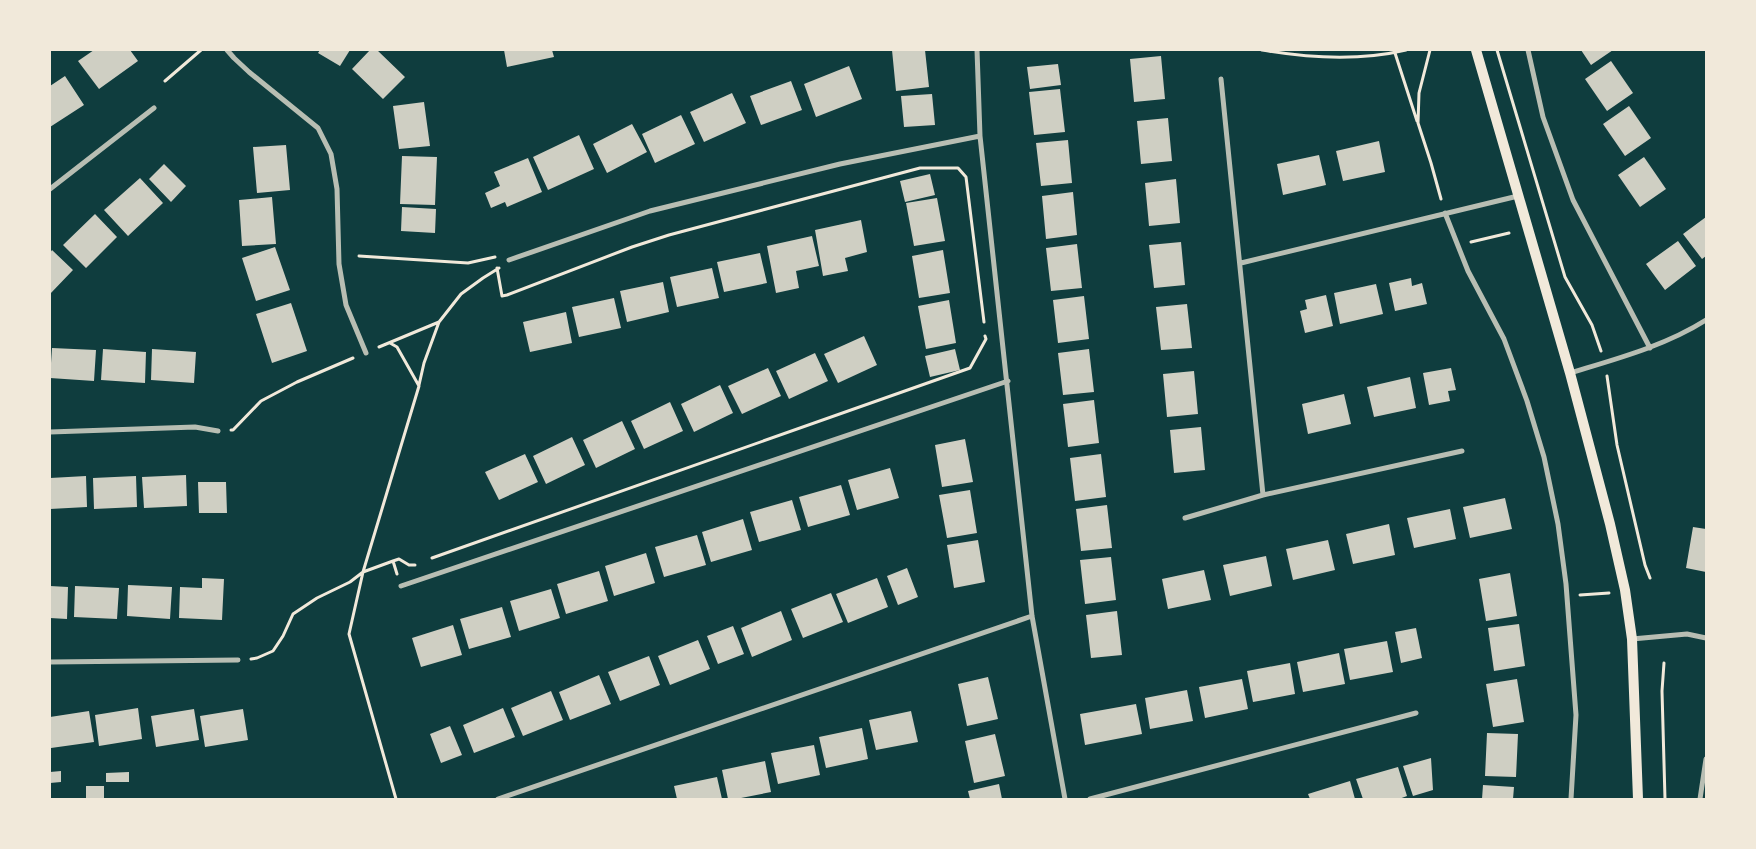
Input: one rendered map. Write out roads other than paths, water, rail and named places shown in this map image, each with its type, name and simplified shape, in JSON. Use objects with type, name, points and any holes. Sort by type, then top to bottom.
[{"type":"main road","points":[[1476,50],[1570,373],[1625,590],[1632,639],[1638,799]]},
{"type":"street","points":[[227,50],[249,72],[318,128],[331,154],[338,189],[339,264],[346,305],[366,353]]},
{"type":"street","points":[[977,50],[980,136],[1032,616],[1065,799]]},
{"type":"street","points":[[1528,50],[1543,116],[1573,200],[1650,348]]},
{"type":"street","points":[[1221,79],[1263,496]]},
{"type":"street","points":[[50,189],[154,108]]},
{"type":"street","points":[[509,260],[650,211],[840,164],[980,136]]},
{"type":"street","points":[[1241,263],[1518,196]]},
{"type":"street","points":[[1445,214],[1468,271],[1504,339],[1527,401],[1544,457],[1558,524],[1567,590],[1576,715],[1571,799]]},
{"type":"street","points":[[1570,373],[1650,348],[1706,320]]},
{"type":"street","points":[[401,586],[1008,381]]},
{"type":"street","points":[[50,432],[195,428],[218,431]]},
{"type":"street","points":[[1185,518],[1263,496],[1462,451]]},
{"type":"street","points":[[498,799],[1032,616]]},
{"type":"street","points":[[1632,639],[1687,634],[1706,638]]},
{"type":"street","points":[[50,662],[238,660]]},
{"type":"street","points":[[1090,799],[1416,713]]},
{"type":"street","points":[[1700,799],[1706,759]]}]
